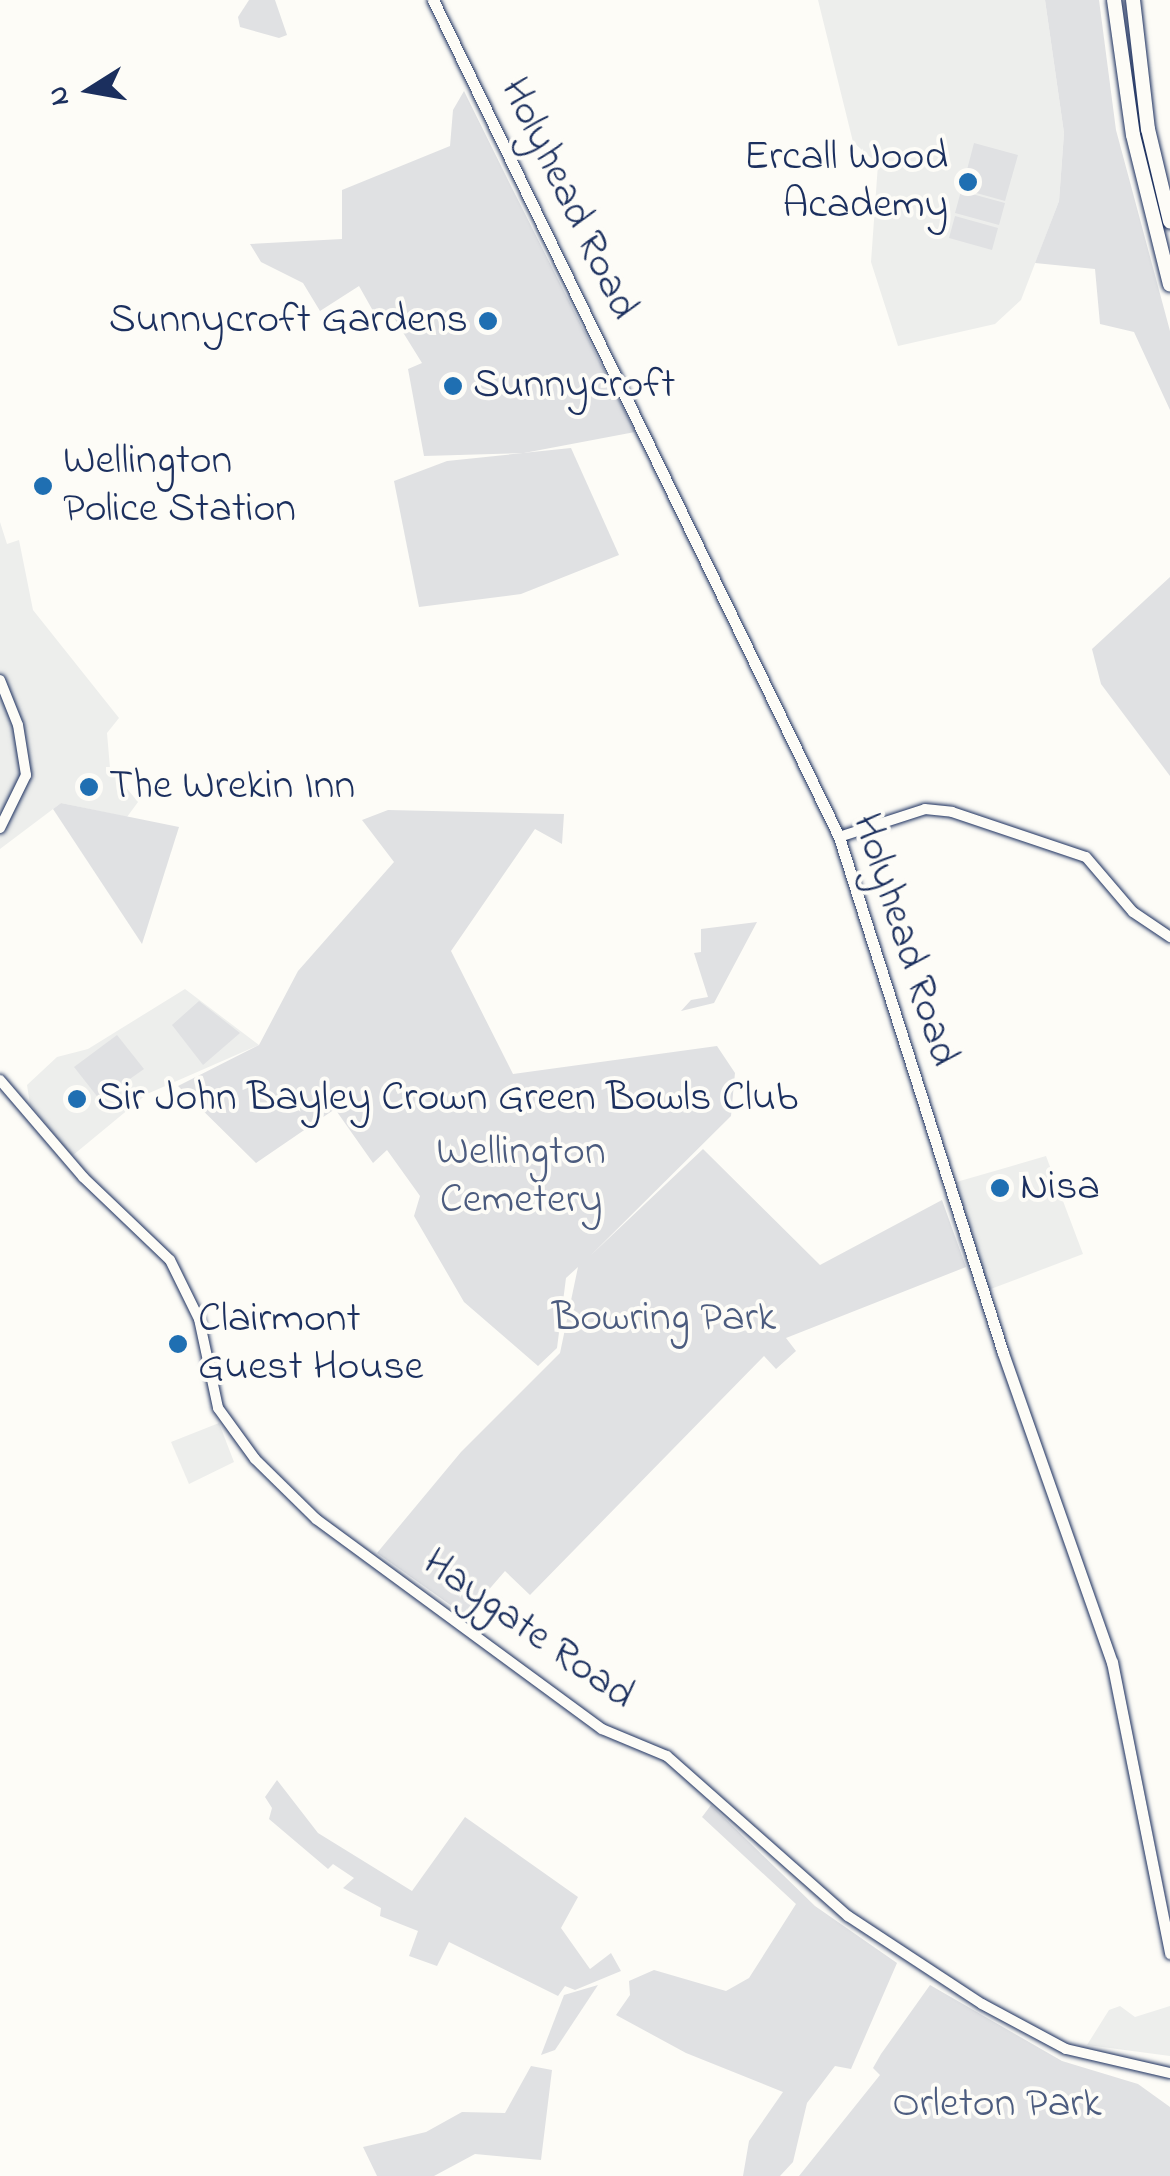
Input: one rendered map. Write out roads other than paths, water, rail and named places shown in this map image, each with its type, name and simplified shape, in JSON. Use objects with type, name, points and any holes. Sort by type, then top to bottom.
[{"type":"highway","points":[[1114,0],[1132,135],[1170,284]]},
{"type":"highway","points":[[1133,0],[1148,130],[1170,221]]},
{"type":"main road","name":"Holyhead Road","points":[[433,0],[839,837],[1003,1353],[1112,1662],[1170,1953]]},
{"type":"street","points":[[0,680],[26,767],[18,802],[0,828]]},
{"type":"street","points":[[839,837],[925,809],[952,812],[1086,858],[1133,912],[1170,937]]},
{"type":"street","name":"Haygate Road","points":[[0,1080],[83,1177],[170,1260],[199,1319],[218,1408],[255,1459],[316,1520],[602,1729],[667,1756],[848,1916],[982,2004],[1066,2049],[1170,2073]]},
{"type":"place","name":"Ercall Wood Academy","points":[[968,182]]},
{"type":"place","name":"Sunnycroft Gardens","points":[[488,321]]},
{"type":"place","name":"Sunnycroft","points":[[453,386]]},
{"type":"place","name":"Wellington Police Station","points":[[43,486]]},
{"type":"place","name":"The Wrekin Inn","points":[[89,787]]},
{"type":"place","name":"Sir John Bayley Crown Green Bowls Club","points":[[77,1099]]},
{"type":"place","name":"Nisa","points":[[1000,1188]]},
{"type":"place","name":"Clairmont Guest House","points":[[178,1344]]},
{"type":"park label","name":"Wellington Cemetery","points":[[521,1177]]},
{"type":"park label","name":"Bowring Park","points":[[664,1319]]},
{"type":"park label","name":"Orleton Park","points":[[997,2105]]}]
